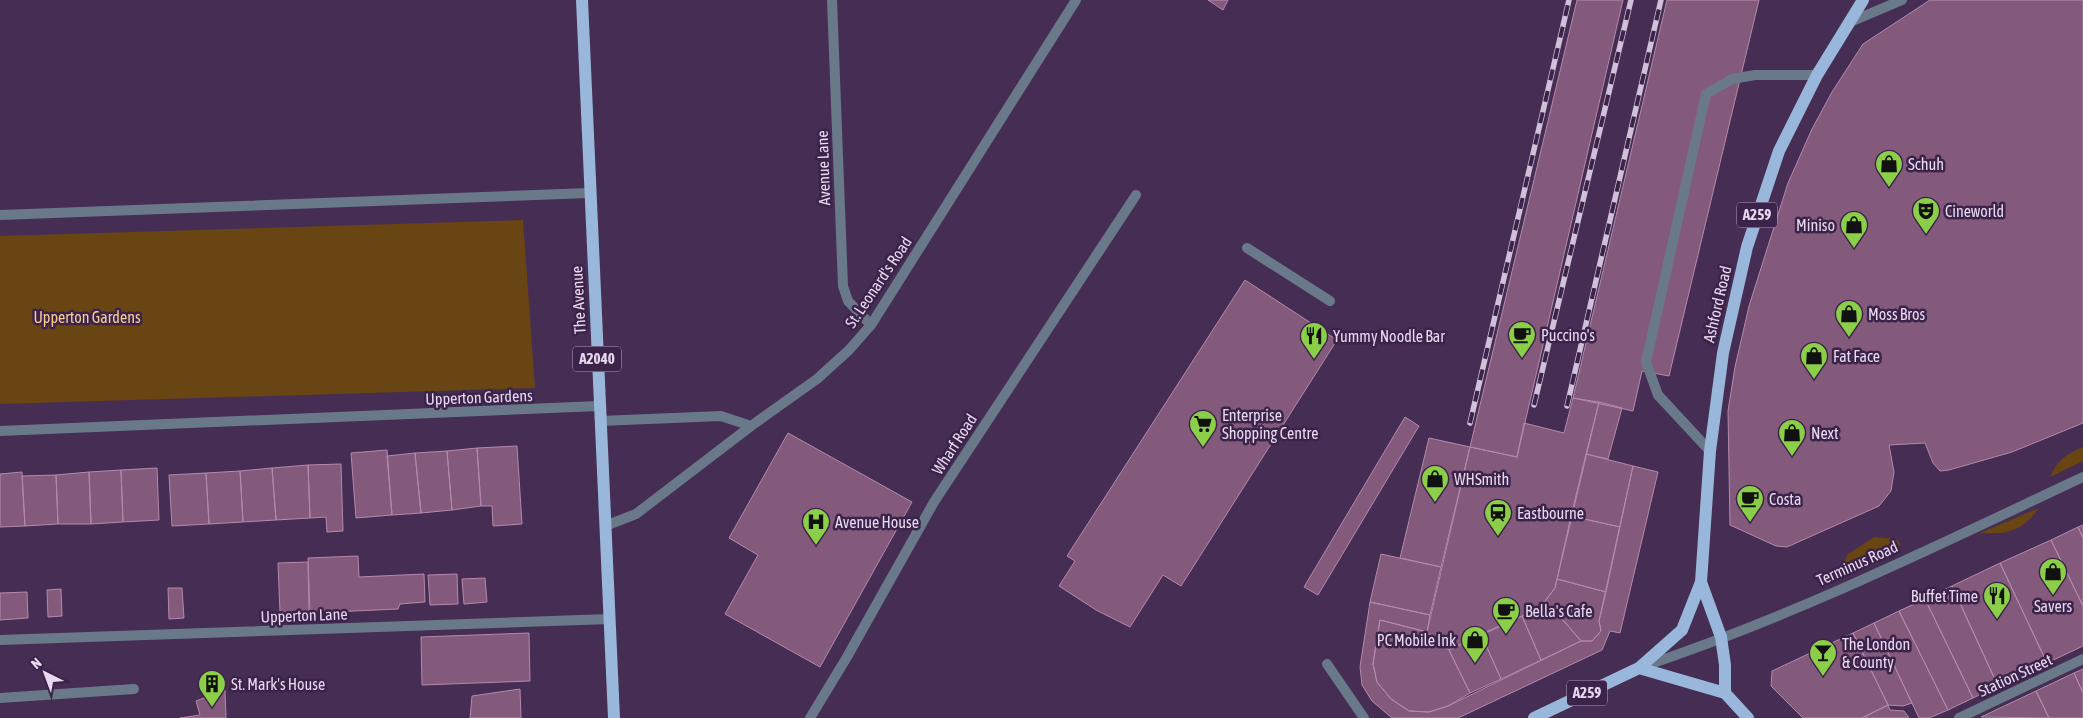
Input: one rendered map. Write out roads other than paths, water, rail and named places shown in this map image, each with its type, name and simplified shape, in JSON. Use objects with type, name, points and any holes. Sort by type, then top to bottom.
[{"type":"main road","name":"The Avenue","points":[[582,0],[589,193],[614,718]]},
{"type":"main road","name":"Ashford Road","points":[[1721,637],[1701,582],[1710,451],[1723,352],[1747,247],[1779,151],[1817,75],[1863,0]]},
{"type":"main road","name":"Terminus Road","points":[[1534,718],[1639,668],[1682,630],[1701,582]]},
{"type":"main road","name":"A259","points":[[1721,637],[1725,665],[1725,693]]},
{"type":"main road","points":[[1639,668],[1725,693],[1748,718]]},
{"type":"street","name":"Avenue Lane","points":[[832,0],[843,286],[848,301],[871,325]]},
{"type":"street","name":"St. Leonard's Road","points":[[605,526],[636,514],[751,426],[817,380],[849,350],[871,325],[1076,0]]},
{"type":"street","points":[[1848,23],[1902,0]]},
{"type":"street","points":[[1710,451],[1658,395],[1646,362],[1706,94],[1732,79],[1755,75],[1817,75]]},
{"type":"street","points":[[0,216],[589,193]]},
{"type":"street","name":"Wharf Road","points":[[810,718],[852,648],[934,502],[1136,194]]},
{"type":"street","points":[[1247,248],[1330,301]]},
{"type":"street","name":"Upperton Gardens","points":[[0,431],[599,406]]},
{"type":"street","points":[[600,421],[722,416],[751,426]]},
{"type":"street","name":"Terminus Road","points":[[1639,668],[1664,661],[1781,615],[2083,477]]},
{"type":"street","name":"Upperton Lane","points":[[0,640],[610,619]]},
{"type":"street","name":"Station Street","points":[[1959,718],[2083,659]]},
{"type":"street","points":[[1326,664],[1364,718]]},
{"type":"street","points":[[0,698],[134,688]]},
{"type":"railway","points":[[1470,423],[1569,0]]},
{"type":"railway","points":[[1534,405],[1631,0]]},
{"type":"railway","points":[[1567,406],[1661,0]]},
{"type":"place","name":"Schuh","points":[[1889,188]]},
{"type":"place","name":"Cineworld","points":[[1926,235]]},
{"type":"place","name":"Miniso","points":[[1854,249]]},
{"type":"place","name":"Moss Bros","points":[[1849,338]]},
{"type":"place","name":"Puccino's","points":[[1522,359]]},
{"type":"place","name":"Yummy Noodle Bar","points":[[1314,360]]},
{"type":"place","name":"Fat Face","points":[[1814,380]]},
{"type":"place","name":"Enterprise Shopping Centre","points":[[1203,448]]},
{"type":"place","name":"Next","points":[[1792,457]]},
{"type":"place","name":"WHSmith","points":[[1435,503]]},
{"type":"place","name":"Costa","points":[[1750,523]]},
{"type":"place","name":"Eastbourne","points":[[1498,537]]},
{"type":"place","name":"Avenue House","points":[[816,546]]},
{"type":"place","name":"Savers","points":[[2053,596]]},
{"type":"place","name":"Buffet Time","points":[[1997,620]]},
{"type":"place","name":"Bella's Cafe","points":[[1506,635]]},
{"type":"place","name":"PC Mobile Ink","points":[[1475,664]]},
{"type":"place","name":"The London & County","points":[[1823,677]]},
{"type":"place","name":"St. Mark's House","points":[[212,708]]}]
